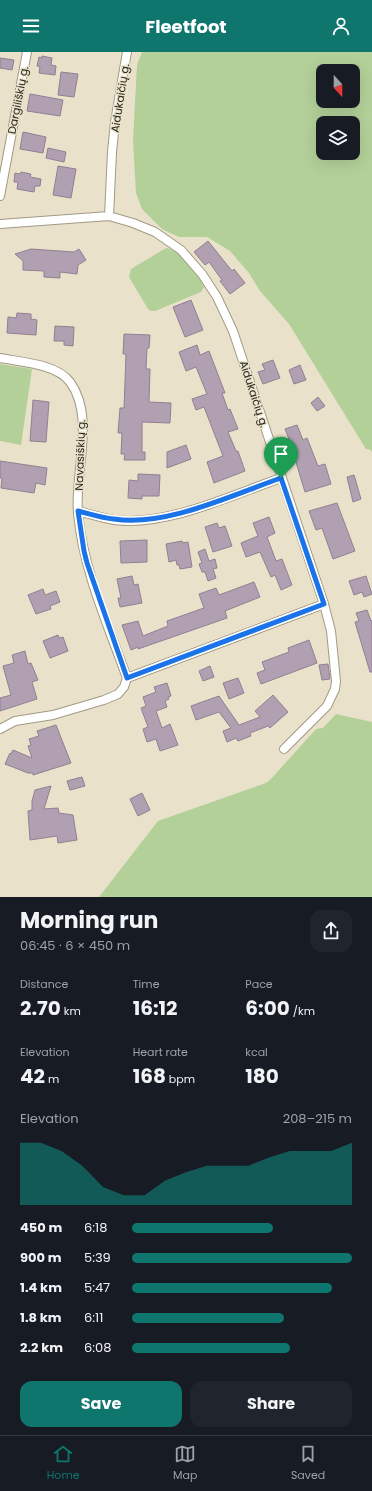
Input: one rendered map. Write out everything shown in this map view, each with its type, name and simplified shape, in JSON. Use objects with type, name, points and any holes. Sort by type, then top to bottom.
[{"type":"street","name":"Dargiliškių g.","points":[[0,196],[27,52]]},
{"type":"street","name":"Aidukaičių g.","points":[[110,216],[112,152],[115,122],[127,52]]},
{"type":"street","name":"Aidukaičių g.","points":[[0,224],[110,216],[133,223],[155,232],[181,250],[202,274],[217,297],[233,331],[324,604],[331,631],[336,681],[335,689],[327,706],[284,749]]},
{"type":"street","name":"Navasiškių g.","points":[[0,358],[39,365],[61,373],[70,381],[77,392],[81,406],[83,423],[78,511],[84,551],[127,678]]},
{"type":"street","points":[[78,511],[114,520],[151,519],[184,513],[281,478]]},
{"type":"street","points":[[0,729],[15,721],[54,715],[104,700],[118,694],[124,687],[127,678],[324,604]]},
{"type":"green space","points":[[142,52],[372,52],[372,453],[371,450],[366,449],[289,324],[260,291],[249,273],[230,251],[207,237],[179,237],[162,229],[142,209],[136,193],[133,141],[137,65]]},
{"type":"green space","points":[[166,248],[177,253],[188,263],[204,287],[201,292],[155,311],[151,311],[148,309],[129,277],[131,269]]},
{"type":"green space","points":[[0,364],[32,369],[21,445],[0,441]]},
{"type":"green space","points":[[336,714],[372,722],[372,897],[99,897],[158,821],[266,783],[316,729],[323,728]]},
{"type":"building","points":[[42,56],[52,58],[51,65],[56,66],[55,75],[39,73],[40,67],[37,66],[39,57],[42,58]]},
{"type":"building","points":[[0,58],[14,60],[12,70],[0,68]]},
{"type":"building","points":[[61,72],[78,74],[74,97],[58,95]]},
{"type":"building","points":[[30,94],[63,100],[60,116],[27,111]]},
{"type":"building","points":[[23,132],[46,137],[43,153],[20,149]]},
{"type":"building","points":[[48,148],[66,152],[64,162],[46,158]]},
{"type":"building","points":[[58,166],[76,169],[71,198],[53,195]]},
{"type":"building","points":[[21,172],[31,174],[30,177],[41,179],[40,186],[35,186],[34,192],[17,189],[18,182],[14,182],[15,173],[20,174]]},
{"type":"building","points":[[208,241],[232,271],[234,269],[245,283],[230,294],[220,281],[222,280],[209,262],[205,265],[194,252]]},
{"type":"building","points":[[31,249],[74,252],[79,249],[86,260],[78,265],[77,274],[60,272],[60,278],[44,277],[44,271],[23,270],[23,261],[15,254]]},
{"type":"building","points":[[191,300],[203,330],[185,337],[173,307]]},
{"type":"building","points":[[17,313],[31,314],[31,319],[37,320],[36,335],[7,333],[8,317],[16,318]]},
{"type":"building","points":[[55,326],[74,327],[73,346],[64,345],[64,341],[54,341]]},
{"type":"building","points":[[124,334],[150,335],[149,348],[147,348],[146,369],[150,369],[149,402],[171,403],[170,423],[142,422],[142,452],[145,452],[145,460],[124,460],[125,454],[121,454],[122,433],[118,433],[120,408],[124,408],[126,354],[123,354]]},
{"type":"building","points":[[197,345],[200,355],[209,351],[225,393],[222,393],[228,410],[230,409],[238,429],[228,432],[236,451],[238,451],[245,471],[214,483],[207,462],[223,456],[204,407],[196,410],[192,399],[207,394],[196,367],[186,371],[179,352]]},
{"type":"building","points":[[273,360],[280,378],[263,384],[258,372],[265,370],[262,364]]},
{"type":"building","points":[[300,365],[306,380],[294,384],[289,370]]},
{"type":"building","points":[[318,397],[325,406],[317,411],[311,403]]},
{"type":"building","points":[[33,400],[49,402],[46,442],[30,441]]},
{"type":"building","points":[[297,425],[303,440],[307,438],[318,466],[325,464],[331,484],[305,492],[295,459],[291,461],[285,446],[291,444],[285,429]]},
{"type":"building","points":[[186,445],[191,459],[167,468],[167,452]]},
{"type":"building","points":[[0,461],[47,468],[45,485],[36,483],[34,493],[1,488],[2,478],[0,478]]},
{"type":"building","points":[[138,474],[160,475],[159,496],[142,496],[142,499],[128,498],[129,480],[138,481]]},
{"type":"building","points":[[354,475],[361,499],[353,502],[347,477]]},
{"type":"building","points":[[337,503],[355,551],[333,559],[322,528],[316,530],[309,511]]},
{"type":"building","points":[[269,517],[275,533],[267,537],[276,561],[282,559],[292,585],[281,590],[275,575],[271,577],[260,552],[246,557],[241,543],[258,536],[253,523]]},
{"type":"building","points":[[217,523],[219,528],[225,526],[232,546],[213,552],[205,527]]},
{"type":"building","points":[[147,540],[147,562],[121,563],[120,541]]},
{"type":"building","points":[[182,541],[183,543],[188,542],[192,567],[180,569],[176,560],[169,562],[166,544]]},
{"type":"building","points":[[205,549],[209,561],[215,559],[217,568],[213,569],[216,578],[208,581],[205,572],[202,572],[199,564],[202,563],[198,552]]},
{"type":"building","points":[[132,576],[134,585],[138,584],[142,603],[120,607],[118,598],[121,598],[117,579]]},
{"type":"building","points":[[366,576],[372,594],[364,597],[362,592],[354,595],[349,581]]},
{"type":"building","points":[[254,582],[260,597],[225,611],[227,618],[138,649],[138,647],[131,650],[122,625],[138,621],[143,636],[168,626],[167,621],[204,608],[199,594],[216,588],[219,595]]},
{"type":"building","points":[[43,589],[45,595],[56,591],[60,602],[50,606],[51,609],[36,614],[28,595]]},
{"type":"building","points":[[367,610],[371,621],[372,620],[372,672],[370,672],[355,622],[359,621],[356,613]]},
{"type":"building","points":[[58,635],[59,638],[63,637],[68,651],[50,658],[43,641]]},
{"type":"building","points":[[309,640],[317,663],[261,684],[257,673],[265,670],[262,662],[289,652],[288,648]]},
{"type":"building","points":[[25,651],[28,664],[31,663],[38,680],[32,682],[37,699],[0,711],[0,698],[11,695],[3,666],[14,663],[12,655]]},
{"type":"building","points":[[328,664],[330,679],[322,680],[319,665]]},
{"type":"building","points":[[210,666],[214,677],[203,681],[199,671]]},
{"type":"building","points":[[238,678],[244,693],[229,699],[223,683]]},
{"type":"building","points":[[167,683],[171,696],[165,701],[167,707],[156,711],[162,728],[170,724],[178,745],[160,751],[156,739],[147,742],[143,729],[148,727],[141,708],[146,706],[143,697],[156,692],[154,687]]},
{"type":"building","points":[[273,695],[288,712],[270,728],[268,726],[250,733],[251,736],[238,741],[236,738],[227,742],[223,731],[231,728],[219,712],[196,720],[191,706],[219,696],[239,725],[260,717],[255,711]]},
{"type":"building","points":[[56,725],[71,763],[33,775],[33,773],[28,773],[5,764],[13,750],[32,758],[28,746],[31,745],[29,739],[39,736],[37,731]]},
{"type":"building","points":[[82,777],[85,786],[70,790],[67,781]]},
{"type":"building","points":[[51,786],[44,809],[58,808],[59,813],[73,815],[77,840],[58,843],[57,836],[30,840],[28,811],[32,810],[32,801],[35,790]]},
{"type":"building","points":[[142,793],[150,810],[138,816],[130,799]]},
{"type":"route","points":[[281,478],[324,604],[127,678],[87,563],[78,511],[114,520],[151,519],[184,513],[281,478]]}]
